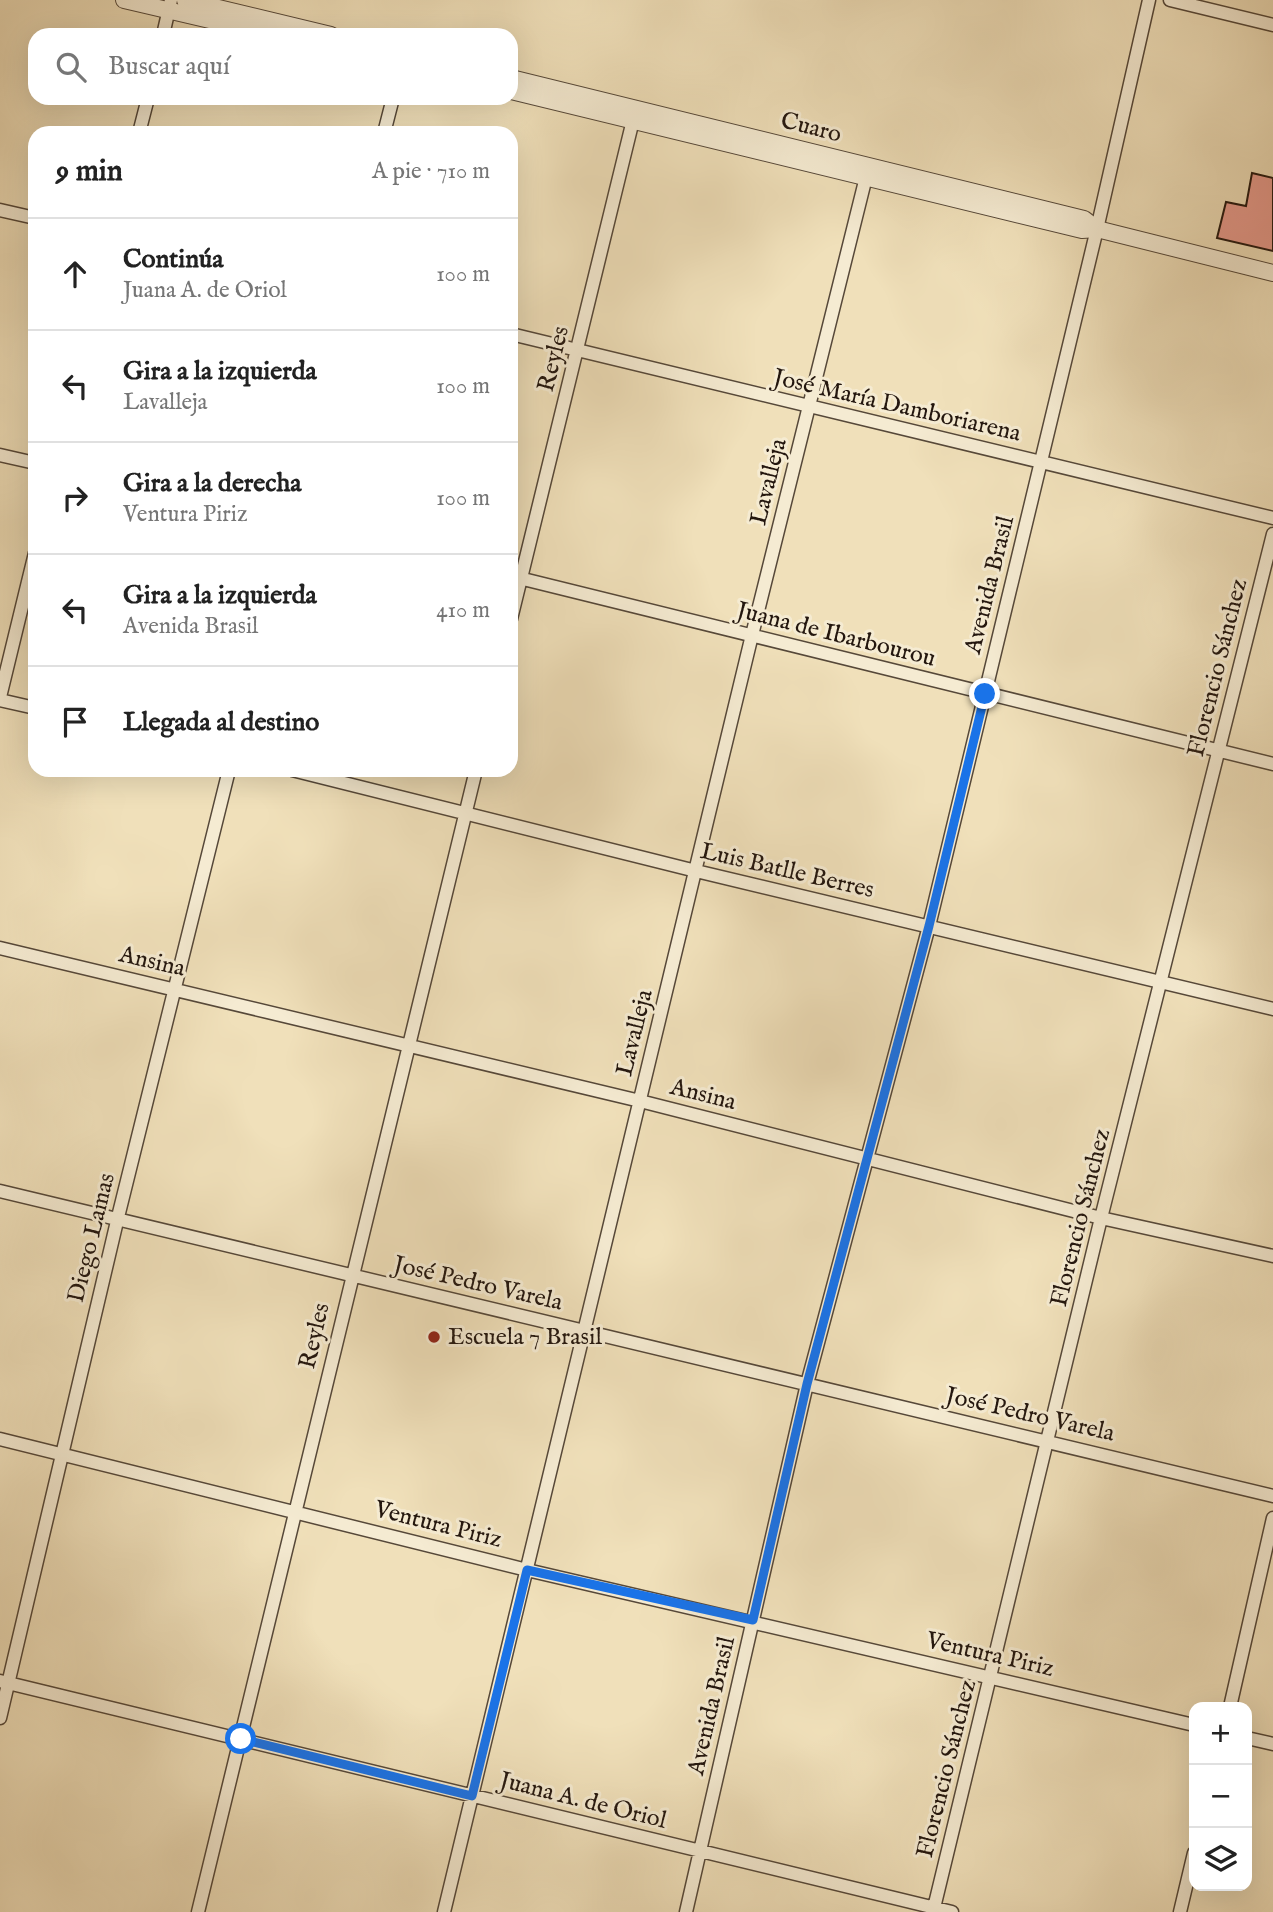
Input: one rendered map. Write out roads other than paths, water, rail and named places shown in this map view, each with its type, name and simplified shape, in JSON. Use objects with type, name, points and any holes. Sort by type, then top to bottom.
[{"type":"street","points":[[124,0],[170,5],[250,28]]},
{"type":"street","points":[[186,0],[302,28]]},
{"type":"street","name":"Avenida Brasil","points":[[686,1912],[807,1384],[929,926],[1042,462],[1149,0]]},
{"type":"street","points":[[1170,0],[1273,26]]},
{"type":"street","points":[[165,28],[170,5]]},
{"type":"street","name":"Cuaro","points":[[518,80],[634,114],[867,171],[1084,219],[1097,229],[1273,273]]},
{"type":"street","name":"Cuaro","points":[[518,92],[634,114]]},
{"type":"street","points":[[141,126],[146,105]]},
{"type":"street","points":[[386,126],[391,105]]},
{"type":"street","name":"Reyles","points":[[518,570],[578,350],[634,114]]},
{"type":"street","name":"Lavalleja","points":[[443,1912],[867,171]]},
{"type":"street","points":[[0,210],[28,216]]},
{"type":"street","name":"José María Damboriarena","points":[[518,336],[1273,518]]},
{"type":"street","points":[[0,455],[28,461]]},
{"type":"street","name":"Florencio Sánchez","points":[[934,1910],[1101,1218],[1273,534]]},
{"type":"street","name":"Juana de Ibarbourou","points":[[518,577],[1273,764]]},
{"type":"street","points":[[28,582],[0,698],[28,706]]},
{"type":"street","name":"Diego Lamas","points":[[0,1718],[4,1682],[118,1217],[177,990],[227,777]]},
{"type":"street","name":"Luis Batlle Berres","points":[[322,777],[466,811],[696,871],[1273,1009]]},
{"type":"street","name":"Reyles","points":[[198,1912],[474,777]]},
{"type":"street","name":"Ansina","points":[[0,948],[869,1157],[1101,1218],[1273,1256]]},
{"type":"street","name":"José Pedro Varela","points":[[0,1191],[118,1217],[351,1276],[1048,1440],[1273,1496]]},
{"type":"street","name":"Ventura Piriz","points":[[0,1439],[295,1510],[527,1570],[753,1620],[1189,1725]]},
{"type":"street","points":[[1231,1702],[1273,1518]]},
{"type":"street","name":"Juana A. de Oriol","points":[[4,1682],[934,1910],[952,1912]]},
{"type":"street","points":[[1252,1739],[1273,1744]]},
{"type":"street","points":[[1180,1912],[1189,1874]]},
{"type":"place","name":"Escuela 7 Brasil","points":[[434,1337]]}]
